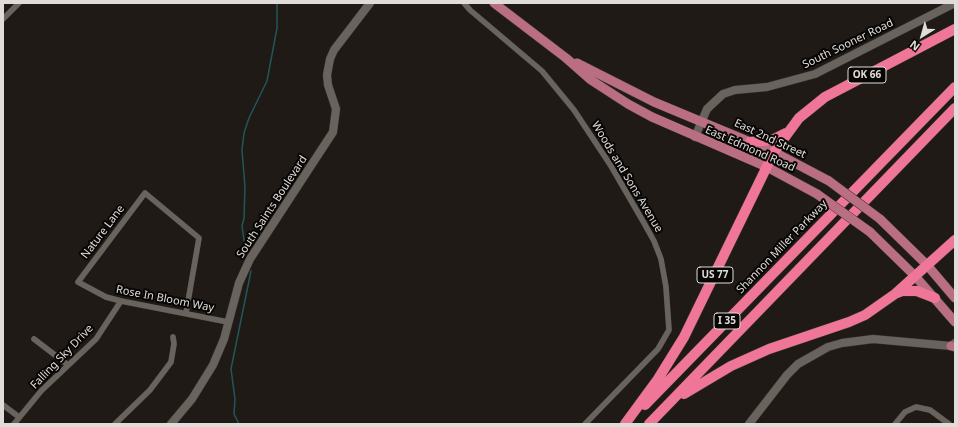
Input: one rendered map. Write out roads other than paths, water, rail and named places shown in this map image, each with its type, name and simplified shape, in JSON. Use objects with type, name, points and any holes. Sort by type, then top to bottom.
[{"type":"highway","name":"OK 66","points":[[750,142],[772,140],[787,132],[799,118],[825,97],[955,29]]},
{"type":"highway","name":"Shannon Miller Parkway","points":[[626,424],[955,87]]},
{"type":"highway","name":"I 35","points":[[649,424],[955,108]]},
{"type":"highway","points":[[774,152],[787,132]]},
{"type":"highway","name":"US 77","points":[[626,424],[658,379],[684,337],[774,152]]},
{"type":"highway","points":[[672,401],[750,357],[782,343],[849,322],[865,315],[895,294],[955,240]]},
{"type":"highway","points":[[895,294],[902,291],[917,291],[935,298]]},
{"type":"main road","name":"East 2nd Street","points":[[494,3],[608,92],[652,117],[695,137]]},
{"type":"main road","name":"East 2nd Street","points":[[566,58],[626,89],[774,152],[829,182],[880,219],[927,265],[955,298]]},
{"type":"main road","name":"East Edmond Road","points":[[695,137],[767,167],[817,194],[870,232],[915,276]]},
{"type":"main road","points":[[915,276],[955,322]]},
{"type":"street","points":[[3,19],[19,3]]},
{"type":"street","name":"South Saints Boulevard","points":[[171,424],[205,381],[219,352],[239,283],[250,259],[333,132],[336,109],[328,85],[327,76],[330,59],[334,50],[370,3]]},
{"type":"street","name":"Woods and Sons Avenue","points":[[464,3],[470,10],[542,71],[574,110],[611,166],[644,222],[661,259],[666,287],[669,330],[658,349],[585,424]]},
{"type":"street","name":"South Sooner Road","points":[[695,137],[707,109],[718,98],[728,92],[782,84],[815,74],[955,3]]},
{"type":"street","name":"Nature Lane","points":[[78,282],[145,193],[199,238],[186,313]]},
{"type":"street","name":"Rose In Bloom Way","points":[[78,282],[106,297],[121,301],[228,322]]},
{"type":"street","name":"Falling Sky Drive","points":[[14,424],[41,391],[96,338],[121,301]]},
{"type":"street","points":[[116,424],[150,390],[171,362],[174,344],[173,337]]},
{"type":"street","points":[[34,339],[68,365]]},
{"type":"street","points":[[749,424],[787,375],[798,364],[813,354],[835,345],[855,340],[873,339],[954,345]]},
{"type":"street","points":[[3,405],[19,418]]},
{"type":"street","points":[[895,424],[905,412],[916,407],[930,410],[949,424]]},
{"type":"waterway","points":[[246,254],[242,226],[244,218],[245,187],[242,150],[244,133],[249,118],[267,81],[277,28],[277,3]]},
{"type":"waterway","points":[[239,424],[234,414],[235,399],[231,369],[251,271]]}]
